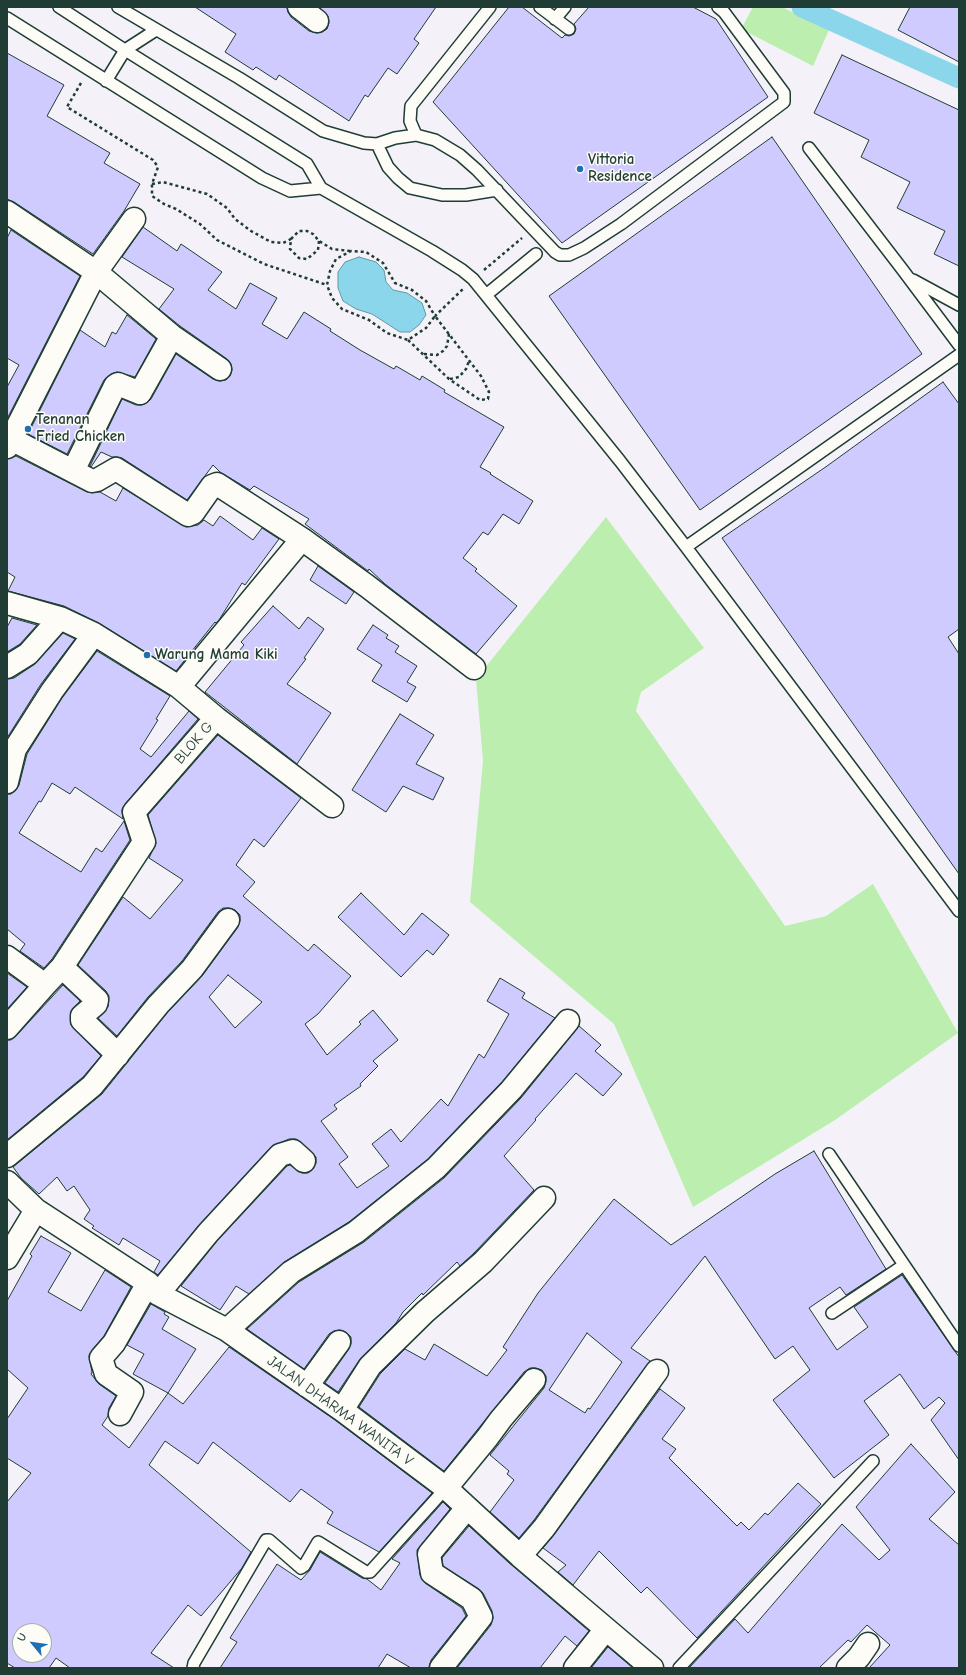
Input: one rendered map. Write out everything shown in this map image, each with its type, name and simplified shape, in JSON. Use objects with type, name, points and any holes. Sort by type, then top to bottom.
[{"type":"street","points":[[299,7],[317,21]]},
{"type":"street","points":[[7,212],[96,272],[172,336],[220,369]]},
{"type":"street","points":[[134,219],[96,272],[9,443],[92,481],[97,480],[116,468],[188,514],[193,513],[212,486],[217,484],[302,539],[367,586],[474,668]]},
{"type":"street","points":[[73,471],[115,386],[118,384],[140,393],[172,336]]},
{"type":"street","points":[[179,687],[302,539]]},
{"type":"street","name":"BLOK G","points":[[7,603],[60,618],[94,634],[179,687],[216,718],[134,812],[144,842],[62,968]]},
{"type":"street","points":[[7,667],[28,654],[60,618]]},
{"type":"street","points":[[7,782],[15,749],[52,691],[94,634]]},
{"type":"street","points":[[216,718],[332,806]]},
{"type":"street","points":[[7,1156],[92,1086],[158,1005],[192,969],[228,920]]},
{"type":"street","points":[[7,957],[45,985]]},
{"type":"street","points":[[7,1028],[62,968],[97,1000],[96,1004],[82,1016],[82,1020],[118,1055]]},
{"type":"street","points":[[227,1330],[291,1272],[356,1232],[436,1168],[511,1090],[568,1021]]},
{"type":"street","points":[[120,1414],[132,1392],[106,1374],[101,1358],[114,1343],[153,1289],[208,1233],[280,1155],[293,1151],[304,1161]]},
{"type":"street","name":"JALAN DHARMA WANITA V","points":[[7,1182],[36,1210],[153,1289],[227,1330],[342,1410],[446,1488],[520,1556],[652,1668]]},
{"type":"street","points":[[342,1410],[370,1366],[425,1312],[484,1262],[544,1198]]},
{"type":"street","points":[[7,1258],[36,1210]]},
{"type":"street","points":[[307,1386],[339,1342]]},
{"type":"street","points":[[520,1556],[544,1528],[657,1371]]},
{"type":"street","points":[[446,1488],[534,1380]]},
{"type":"street","points":[[441,1668],[481,1617],[472,1599],[432,1573],[429,1554],[467,1508]]},
{"type":"street","points":[[575,1668],[606,1629]]},
{"type":"street","points":[[848,1668],[868,1644]]},
{"type":"lane","points":[[59,7],[308,164],[320,188],[432,251],[462,270],[473,279],[615,455],[686,547],[959,911]]},
{"type":"lane","points":[[118,7],[239,78],[323,131],[364,143],[377,144],[395,138],[416,135],[435,140],[460,155],[497,190],[554,252],[560,255],[569,255],[584,248],[621,224],[673,180],[784,102],[784,93],[724,12],[718,7]]},
{"type":"lane","points":[[416,135],[410,122],[411,106],[490,7]]},
{"type":"lane","points":[[540,7],[569,29]]},
{"type":"lane","points":[[555,19],[565,7]]},
{"type":"lane","points":[[7,18],[262,178],[290,191],[320,188]]},
{"type":"lane","points":[[106,80],[125,50],[156,30]]},
{"type":"lane","points":[[377,144],[388,167],[410,188],[442,195],[466,195],[497,190]]},
{"type":"lane","points":[[809,148],[909,278],[959,346]]},
{"type":"lane","points":[[486,295],[536,254]]},
{"type":"lane","points":[[909,278],[959,305]]},
{"type":"lane","points":[[686,547],[959,355]]},
{"type":"lane","points":[[829,1154],[959,1346]]},
{"type":"lane","points":[[832,1312],[904,1265]]},
{"type":"lane","points":[[679,1668],[873,1461]]},
{"type":"lane","points":[[193,1668],[194,1663],[266,1540],[269,1540],[301,1568],[304,1566],[318,1542],[366,1572],[370,1572],[446,1488]]},
{"type":"path","points":[[89,70],[67,106],[153,160],[158,167],[152,184],[152,196],[200,224],[217,240],[264,264],[327,285]]},
{"type":"path","points":[[152,184],[163,182],[207,194],[227,208],[235,219],[251,231],[271,242],[283,243],[291,239],[299,231],[307,231],[332,249],[366,252],[383,263],[395,283],[412,290],[426,301],[435,316],[481,376],[489,392],[488,399],[480,400],[449,379],[408,340],[387,333],[369,320],[342,309],[332,298],[327,285],[330,271],[336,258],[351,251]]},
{"type":"path","points":[[408,340],[426,328],[435,316],[473,279],[533,229]]},
{"type":"path","points":[[291,239],[290,249],[294,255],[298,258],[307,259],[318,250],[319,241]]},
{"type":"path","points":[[423,354],[437,355],[443,351],[447,346],[449,334]]},
{"type":"path","points":[[449,379],[459,376],[466,369],[469,361]]},
{"type":"green space","points":[[753,7],[782,7],[829,30],[813,66],[741,29]]},
{"type":"green space","points":[[606,517],[704,648],[641,692],[636,711],[785,926],[826,916],[873,884],[958,1033],[835,1120],[693,1207],[614,1024],[470,902],[483,761],[476,679]]},
{"type":"water","points":[[359,257],[376,262],[384,270],[386,282],[393,290],[407,293],[422,303],[426,315],[419,325],[410,332],[400,332],[372,314],[356,309],[343,301],[338,288],[338,272],[345,262]]},
{"type":"building","points":[[195,7],[287,7],[291,17],[309,31],[316,33],[327,29],[329,23],[328,16],[319,7],[436,7],[414,39],[419,43],[397,74],[388,68],[368,97],[365,95],[349,121],[279,75],[276,80],[256,67],[253,70],[225,52],[236,34]]},
{"type":"building","name":"Vittoria Residence","points":[[509,7],[522,7],[562,38],[565,35],[569,36],[574,34],[576,29],[574,24],[589,7],[693,7],[716,19],[768,97],[562,243],[433,102]]},
{"type":"building","points":[[910,7],[959,7],[959,62],[898,30]]},
{"type":"building","points":[[7,53],[64,85],[47,116],[110,153],[104,163],[140,184],[124,211],[93,254],[14,202],[7,199]]},
{"type":"building","points":[[842,55],[959,110],[959,266],[934,254],[945,231],[897,208],[910,182],[861,157],[869,140],[814,113]]},
{"type":"building","points":[[772,137],[922,354],[700,510],[549,296]]},
{"type":"building","points":[[143,227],[177,251],[181,244],[222,272],[208,290],[236,309],[250,283],[277,298],[262,324],[287,339],[304,312],[360,350],[394,369],[396,366],[420,380],[422,376],[445,390],[444,392],[504,427],[480,467],[533,501],[519,524],[503,514],[488,535],[483,532],[463,558],[477,569],[475,571],[517,606],[476,654],[385,584],[369,569],[368,571],[305,524],[309,519],[254,486],[250,490],[220,472],[213,465],[187,500],[122,458],[112,457],[101,452],[91,467],[90,466],[122,399],[136,405],[147,403],[151,399],[176,354],[213,379],[219,381],[226,380],[230,376],[232,370],[231,364],[227,359],[180,326],[159,309],[174,289],[122,257]]},
{"type":"building","points":[[11,230],[80,276],[7,419],[7,387],[19,365],[7,358],[7,238]]},
{"type":"building","points":[[127,315],[156,339],[135,377],[117,372],[111,374],[104,380],[67,454],[28,434],[80,330],[105,347],[112,332],[116,334]]},
{"type":"building","points":[[943,382],[959,404],[959,629],[948,637],[959,654],[959,874],[722,538],[827,466]]},
{"type":"building","points":[[16,456],[87,492],[100,492],[116,501],[123,488],[186,527],[198,525],[204,520],[213,526],[220,516],[253,540],[262,528],[279,539],[245,585],[242,583],[219,620],[216,623],[215,622],[176,671],[99,623],[64,606],[8,591],[15,577],[7,572],[7,459]]},
{"type":"building","points":[[318,566],[354,592],[346,604],[310,580]]},
{"type":"building","points":[[273,606],[299,629],[308,617],[324,629],[304,658],[306,659],[287,684],[331,713],[297,764],[205,692],[244,645],[241,642]]},
{"type":"building","points":[[12,618],[37,625],[20,644],[7,652],[7,627]]},
{"type":"building","points":[[373,625],[388,635],[386,638],[399,646],[395,652],[417,666],[407,682],[416,687],[407,702],[372,681],[382,665],[357,649]]},
{"type":"building","points":[[63,633],[75,639],[41,684],[7,738],[7,679],[14,678],[35,664]]},
{"type":"building","points":[[97,651],[170,696],[156,719],[158,720],[140,749],[151,757],[189,711],[198,719],[125,804],[122,810],[123,819],[75,787],[70,794],[52,783],[41,802],[39,801],[19,833],[81,872],[96,848],[102,852],[124,821],[130,840],[52,959],[44,968],[20,951],[25,944],[7,929],[7,794],[11,794],[16,790],[19,785],[27,754],[62,698]]},
{"type":"building","points":[[400,714],[434,735],[416,764],[444,778],[433,800],[403,786],[386,812],[352,790]]},
{"type":"building","points":[[218,735],[301,798],[264,847],[254,839],[236,865],[255,882],[243,896],[308,951],[314,944],[351,976],[318,1014],[305,1024],[327,1055],[361,1024],[359,1022],[373,1010],[398,1040],[373,1061],[378,1066],[360,1084],[361,1086],[334,1105],[337,1109],[321,1121],[348,1157],[339,1164],[357,1188],[389,1166],[372,1144],[391,1129],[401,1142],[441,1099],[448,1106],[479,1054],[484,1058],[509,1014],[487,1001],[500,978],[525,993],[522,998],[555,1018],[502,1082],[428,1159],[349,1222],[283,1263],[249,1294],[236,1286],[220,1310],[181,1286],[217,1241],[287,1166],[290,1165],[302,1173],[308,1173],[313,1169],[316,1163],[316,1157],[301,1142],[296,1139],[289,1139],[271,1147],[199,1225],[158,1275],[154,1272],[160,1261],[123,1238],[119,1245],[92,1228],[94,1226],[84,1219],[90,1210],[74,1186],[67,1191],[57,1177],[39,1194],[21,1178],[13,1167],[102,1094],[167,1013],[202,976],[238,927],[240,915],[235,910],[223,908],[218,912],[182,961],[148,997],[117,1036],[98,1018],[108,1007],[109,996],[106,991],[78,965],[123,897],[150,919],[183,880],[149,858],[156,843],[148,815]],"holes":[[[228,975],[262,1002],[235,1028],[209,997]]]},
{"type":"building","points":[[361,893],[404,935],[422,913],[449,935],[433,955],[427,950],[401,977],[338,917]]},
{"type":"building","points":[[7,973],[27,987],[7,1009]]},
{"type":"building","points":[[63,985],[80,1001],[71,1011],[71,1025],[101,1056],[83,1077],[7,1140],[7,1040],[11,1040],[16,1036]]},
{"type":"building","points":[[579,1026],[601,1045],[595,1051],[622,1074],[603,1096],[576,1073],[504,1156],[534,1190],[474,1253],[460,1266],[457,1262],[403,1312],[396,1323],[360,1359],[338,1392],[325,1383],[349,1349],[351,1337],[346,1332],[340,1330],[329,1334],[304,1369],[247,1329],[299,1282],[364,1242],[444,1178],[521,1098]]},
{"type":"building","points":[[814,1151],[886,1269],[846,1295],[840,1287],[809,1308],[837,1350],[868,1327],[854,1307],[902,1275],[959,1357],[959,1460],[931,1420],[945,1403],[939,1397],[924,1409],[900,1374],[864,1401],[889,1435],[834,1478],[773,1400],[810,1370],[793,1346],[775,1359],[705,1256],[631,1348],[650,1361],[534,1520],[519,1538],[490,1512],[514,1480],[507,1474],[509,1471],[490,1455],[544,1388],[546,1376],[542,1370],[530,1368],[524,1372],[444,1471],[359,1407],[380,1374],[405,1349],[425,1360],[434,1344],[487,1376],[507,1350],[503,1347],[538,1293],[614,1199],[671,1245],[775,1174]],"holes":[[[587,1333],[622,1362],[590,1409],[588,1408],[585,1413],[549,1390]]]},
{"type":"building","points":[[41,1236],[71,1253],[48,1292],[81,1311],[105,1270],[131,1287],[104,1336],[89,1356],[92,1372],[91,1374],[99,1384],[116,1396],[109,1408],[108,1416],[102,1425],[129,1448],[168,1393],[183,1404],[229,1347],[335,1420],[432,1493],[379,1552],[327,1523],[333,1512],[301,1489],[290,1502],[213,1442],[198,1464],[165,1441],[149,1465],[251,1552],[242,1568],[201,1616],[188,1605],[151,1653],[174,1668],[70,1668],[56,1658],[49,1668],[15,1668],[7,1663],[7,1502],[31,1473],[7,1458],[7,1419],[28,1388],[7,1369],[7,1301],[32,1256],[30,1254]]},
{"type":"building","points":[[151,1304],[165,1312],[164,1314],[169,1317],[162,1329],[196,1349],[168,1393],[133,1374],[144,1354],[127,1345]]},
{"type":"building","points":[[660,1389],[685,1408],[662,1439],[676,1449],[669,1458],[737,1526],[741,1522],[749,1530],[765,1513],[768,1515],[798,1483],[821,1504],[697,1638],[647,1587],[641,1593],[599,1551],[573,1585],[558,1572],[566,1565],[543,1548]]},
{"type":"building","points":[[911,1444],[955,1492],[929,1519],[959,1545],[959,1668],[869,1668],[890,1645],[867,1625],[851,1642],[848,1640],[819,1668],[689,1668],[735,1619],[748,1633],[842,1524],[879,1560],[890,1550],[856,1507]]},
{"type":"building","points":[[443,1502],[450,1509],[417,1550],[420,1575],[425,1583],[462,1608],[466,1616],[431,1660],[429,1668],[411,1668],[387,1654],[378,1668],[220,1668],[237,1642],[230,1638],[277,1564],[301,1580],[310,1570],[320,1552],[362,1578],[367,1579],[381,1590],[400,1563],[392,1559]]},
{"type":"building","points":[[469,1526],[508,1562],[589,1631],[577,1646],[565,1636],[540,1668],[457,1668],[491,1625],[493,1618],[492,1611],[483,1593],[443,1566],[442,1558]]},
{"type":"building","points":[[608,1647],[633,1668],[591,1668]]},
{"type":"waterway","points":[[802,7],[959,78]]},
{"type":"place","name":"Vittoria Residence","points":[[580,169]]},
{"type":"place","name":"Tenanan Fried Chicken","points":[[28,429]]},
{"type":"place","name":"Warung Mama Kiki","points":[[147,655]]}]
